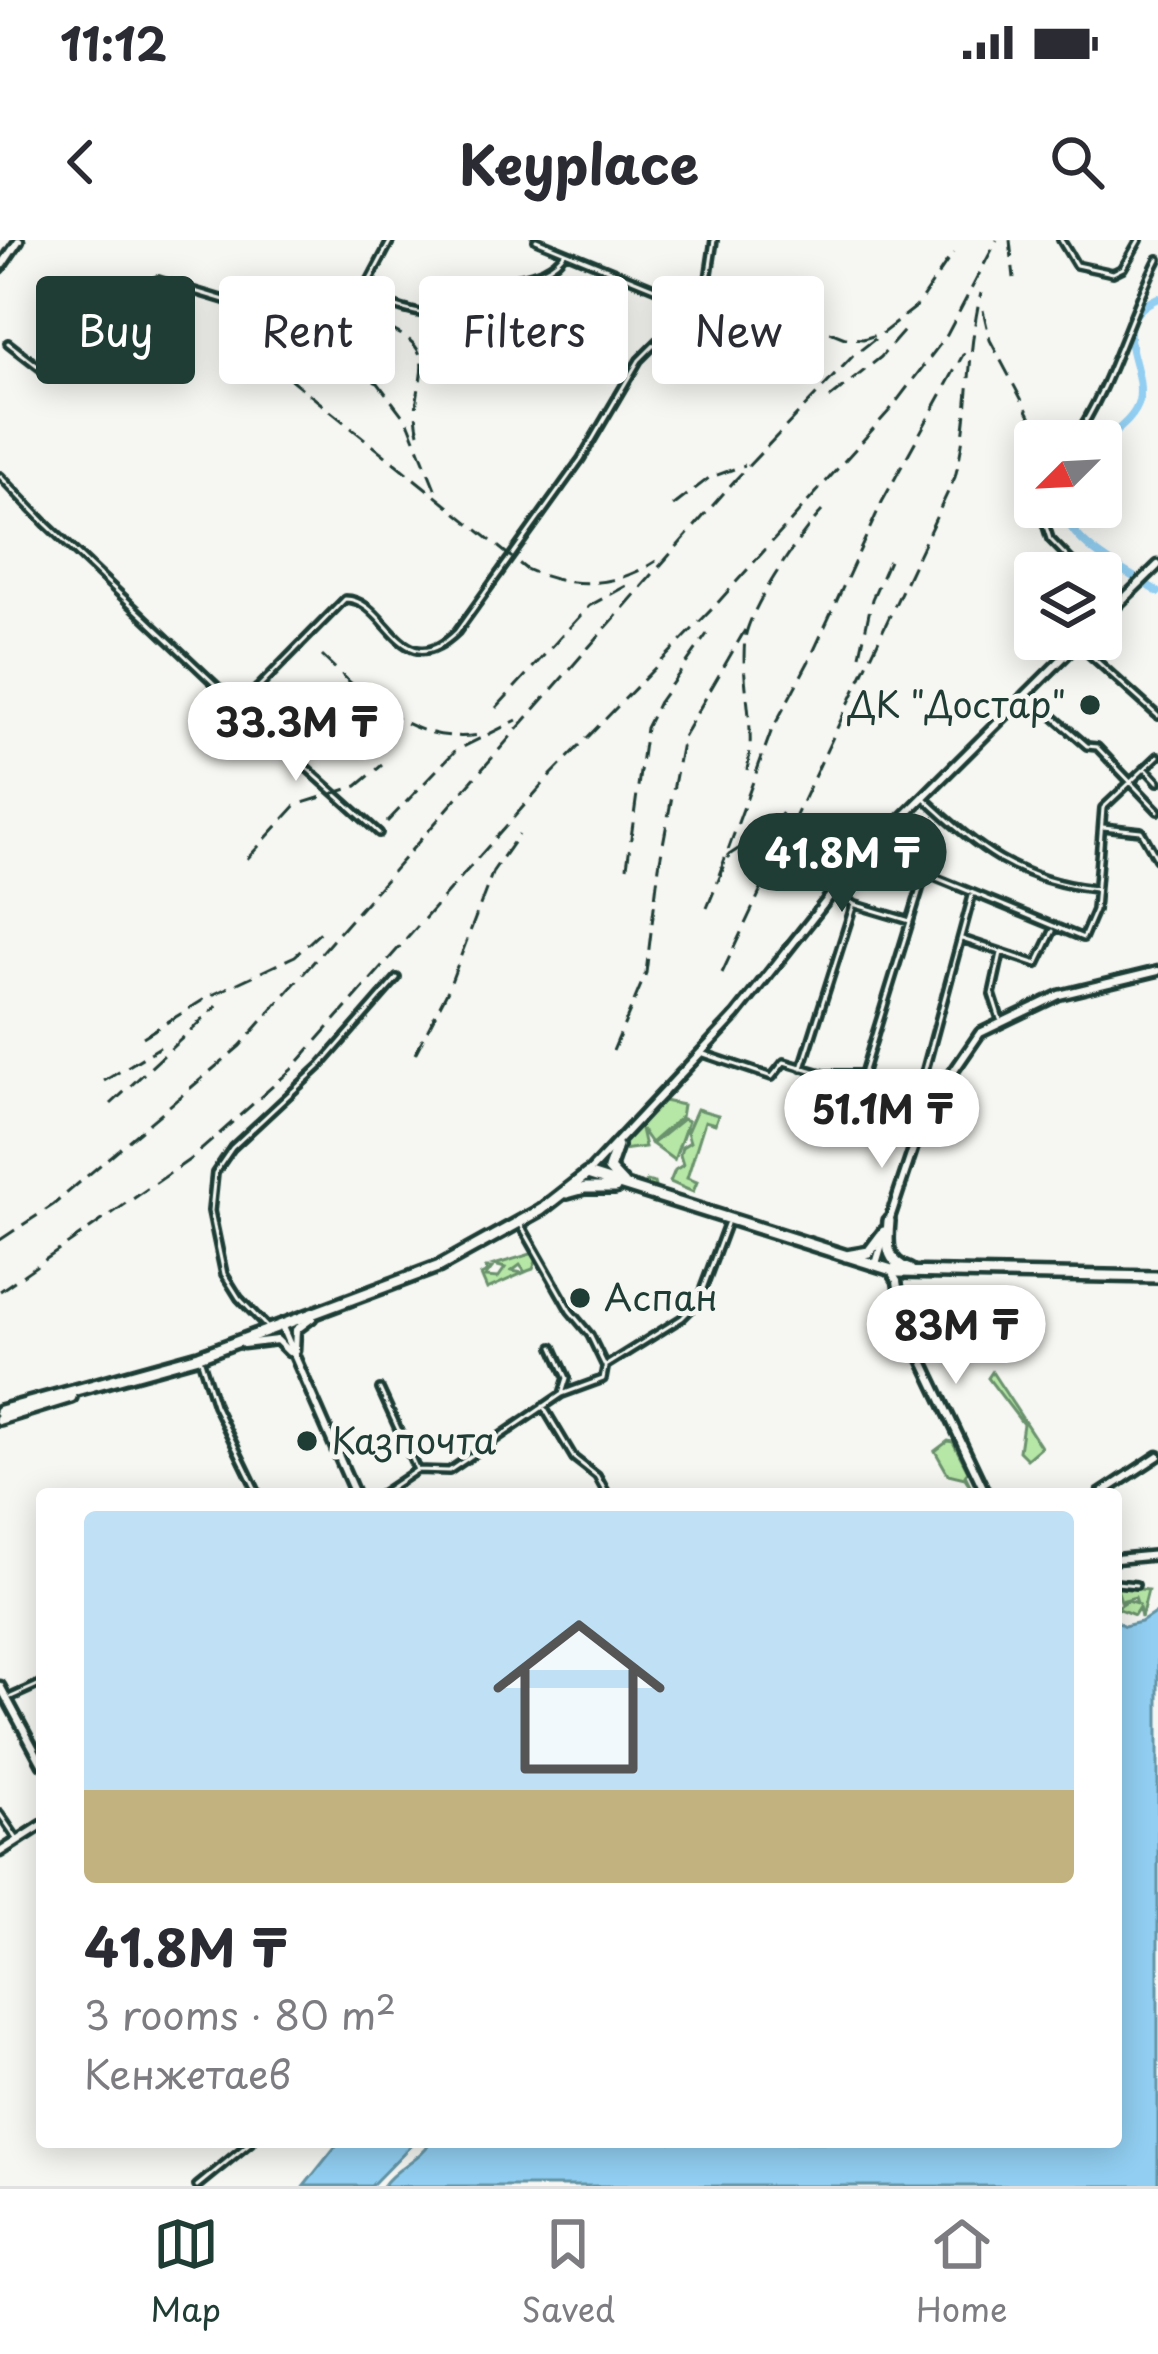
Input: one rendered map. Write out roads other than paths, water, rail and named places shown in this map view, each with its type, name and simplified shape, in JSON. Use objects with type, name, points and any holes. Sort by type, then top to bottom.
[{"type":"highway","points":[[617,1145],[609,1160],[610,1172],[638,1192]]},
{"type":"highway","points":[[0,1412],[231,1346],[440,1266],[520,1223],[587,1174],[832,1254],[927,1275]]},
{"type":"highway","points":[[548,1205],[585,1187],[638,1192]]},
{"type":"highway","points":[[832,1254],[868,1252],[878,1244],[889,1221]]},
{"type":"highway","points":[[889,1221],[887,1246],[892,1259],[902,1268],[927,1275]]},
{"type":"highway","points":[[898,1285],[906,1278],[927,1275],[1158,1277]]},
{"type":"highway","points":[[0,1412],[92,1388]]},
{"type":"street","points":[[0,268],[19,240]]},
{"type":"street","points":[[372,276],[391,240]]},
{"type":"street","points":[[536,240],[652,290]]},
{"type":"street","points":[[709,276],[714,240]]},
{"type":"street","points":[[1060,240],[1076,265],[1111,273],[1123,268],[1139,240]]},
{"type":"street","points":[[395,308],[467,314],[488,287],[524,279],[562,260],[565,252]]},
{"type":"street","points":[[1088,420],[1158,259]]},
{"type":"street","points":[[8,343],[44,371],[56,372],[151,283],[158,280],[219,298]]},
{"type":"street","points":[[239,707],[345,599],[356,600],[398,640],[415,649],[436,649],[446,642],[581,459],[638,360],[652,347]]},
{"type":"street","points":[[0,476],[239,707],[379,832]]},
{"type":"street","points":[[1122,601],[1155,568]]},
{"type":"street","points":[[587,1174],[702,1053],[882,838],[1060,660]]},
{"type":"street","points":[[1100,660],[1158,716]]},
{"type":"street","points":[[1025,692],[1087,746],[1097,747],[1158,811]]},
{"type":"street","points":[[882,838],[912,867],[1083,938],[1089,931],[1097,889],[1103,808],[1158,756]]},
{"type":"street","points":[[1146,769],[1158,782]]},
{"type":"street","points":[[922,796],[983,851],[1054,883],[1097,889]]},
{"type":"street","points":[[1101,827],[1141,831],[1157,859]]},
{"type":"street","points":[[702,1053],[774,1078],[784,1062],[858,1076],[865,1071],[925,873]]},
{"type":"street","points":[[833,892],[854,904],[912,922]]},
{"type":"street","points":[[932,1101],[919,1092],[973,893]]},
{"type":"street","points":[[802,1068],[854,904]]},
{"type":"street","points":[[961,939],[1037,964],[1054,928]]},
{"type":"street","points":[[1000,1021],[992,994],[1002,951]]},
{"type":"street","points":[[983,1488],[903,1319],[898,1285],[880,1265],[919,1127],[976,1037],[1000,1021],[1075,989],[1156,971]]},
{"type":"street","points":[[352,1488],[301,1370],[276,1329],[238,1298],[224,1274],[211,1211],[215,1173],[232,1148],[321,1065],[397,977]]},
{"type":"street","points":[[605,1366],[682,1318],[698,1302],[728,1221]]},
{"type":"street","points":[[390,1488],[417,1471],[449,1471],[562,1394],[603,1379],[605,1366],[590,1335],[570,1311],[520,1223]]},
{"type":"street","points":[[301,1370],[293,1335],[322,1311]]},
{"type":"street","points":[[231,1346],[280,1341],[301,1370]]},
{"type":"street","points":[[553,1347],[567,1378],[562,1394]]},
{"type":"street","points":[[200,1356],[215,1406],[255,1488]]},
{"type":"street","points":[[380,1389],[417,1471]]},
{"type":"street","points":[[543,1406],[574,1459],[597,1476],[604,1488]]},
{"type":"street","points":[[1109,1488],[1158,1456]]},
{"type":"street","points":[[1122,1559],[1158,1556]]},
{"type":"street","points":[[1122,1584],[1136,1586]]},
{"type":"street","points":[[0,1686],[36,1753]]},
{"type":"street","points":[[6,1699],[36,1686]]},
{"type":"street","points":[[0,1814],[17,1841]]},
{"type":"street","points":[[0,1852],[36,1829]]},
{"type":"street","points":[[197,2186],[244,2148]]},
{"type":"water","points":[[1158,1611],[1158,2186],[383,2186],[426,2148],[1122,2148],[1122,1625],[1141,1622]]},
{"type":"water","points":[[334,2148],[408,2148],[371,2186],[304,2186]]},
{"type":"waterway","points":[[1122,426],[1139,401],[1131,345],[1133,319],[1158,298]]},
{"type":"waterway","points":[[1072,528],[1088,546],[1158,592]]},
{"type":"railway","points":[[0,1291],[192,1158],[292,1069],[552,774],[713,608],[890,410],[947,335],[997,240]]},
{"type":"railway","points":[[1010,240],[1014,278]]},
{"type":"railway","points":[[0,1240],[53,1205],[240,1046],[736,479],[853,356],[916,307],[953,253]]},
{"type":"railway","points":[[722,973],[955,477],[981,293]]},
{"type":"railway","points":[[983,310],[990,340],[1032,420]]},
{"type":"railway","points":[[830,398],[881,357],[909,325]]},
{"type":"railway","points":[[824,330],[845,338],[876,335]]},
{"type":"railway","points":[[395,332],[416,347],[421,359],[419,433]]},
{"type":"railway","points":[[719,875],[771,732],[882,502],[964,353]]},
{"type":"railway","points":[[297,384],[526,569],[559,580],[592,583],[625,576],[656,561]]},
{"type":"railway","points":[[379,384],[409,424],[436,491]]},
{"type":"railway","points":[[673,506],[709,478],[745,465]]},
{"type":"railway","points":[[747,770],[750,738],[744,655],[748,626],[777,572],[822,511]]},
{"type":"railway","points":[[860,655],[872,599],[892,554]]},
{"type":"railway","points":[[496,708],[589,606],[626,586]]},
{"type":"railway","points":[[613,1051],[646,973],[659,866],[683,737],[745,630]]},
{"type":"railway","points":[[627,867],[646,728],[707,634]]},
{"type":"railway","points":[[322,656],[374,703],[412,726],[455,736],[480,735]]},
{"type":"railway","points":[[387,822],[455,751],[517,720]]},
{"type":"railway","points":[[247,859],[296,805],[357,786],[382,765]]},
{"type":"railway","points":[[707,908],[729,855],[772,827],[787,807]]},
{"type":"railway","points":[[415,1054],[448,990],[493,871],[519,834]]},
{"type":"railway","points":[[143,1037],[208,997],[295,956],[325,928]]},
{"type":"railway","points":[[111,1104],[217,1006]]},
{"type":"railway","points":[[104,1081],[160,1047]]},
{"type":"place","name":"ДК \"Достар\"","points":[[1090,705]]},
{"type":"place","name":"Аспан","points":[[580,1298]]},
{"type":"place","name":"Казпочта","points":[[307,1441]]}]
